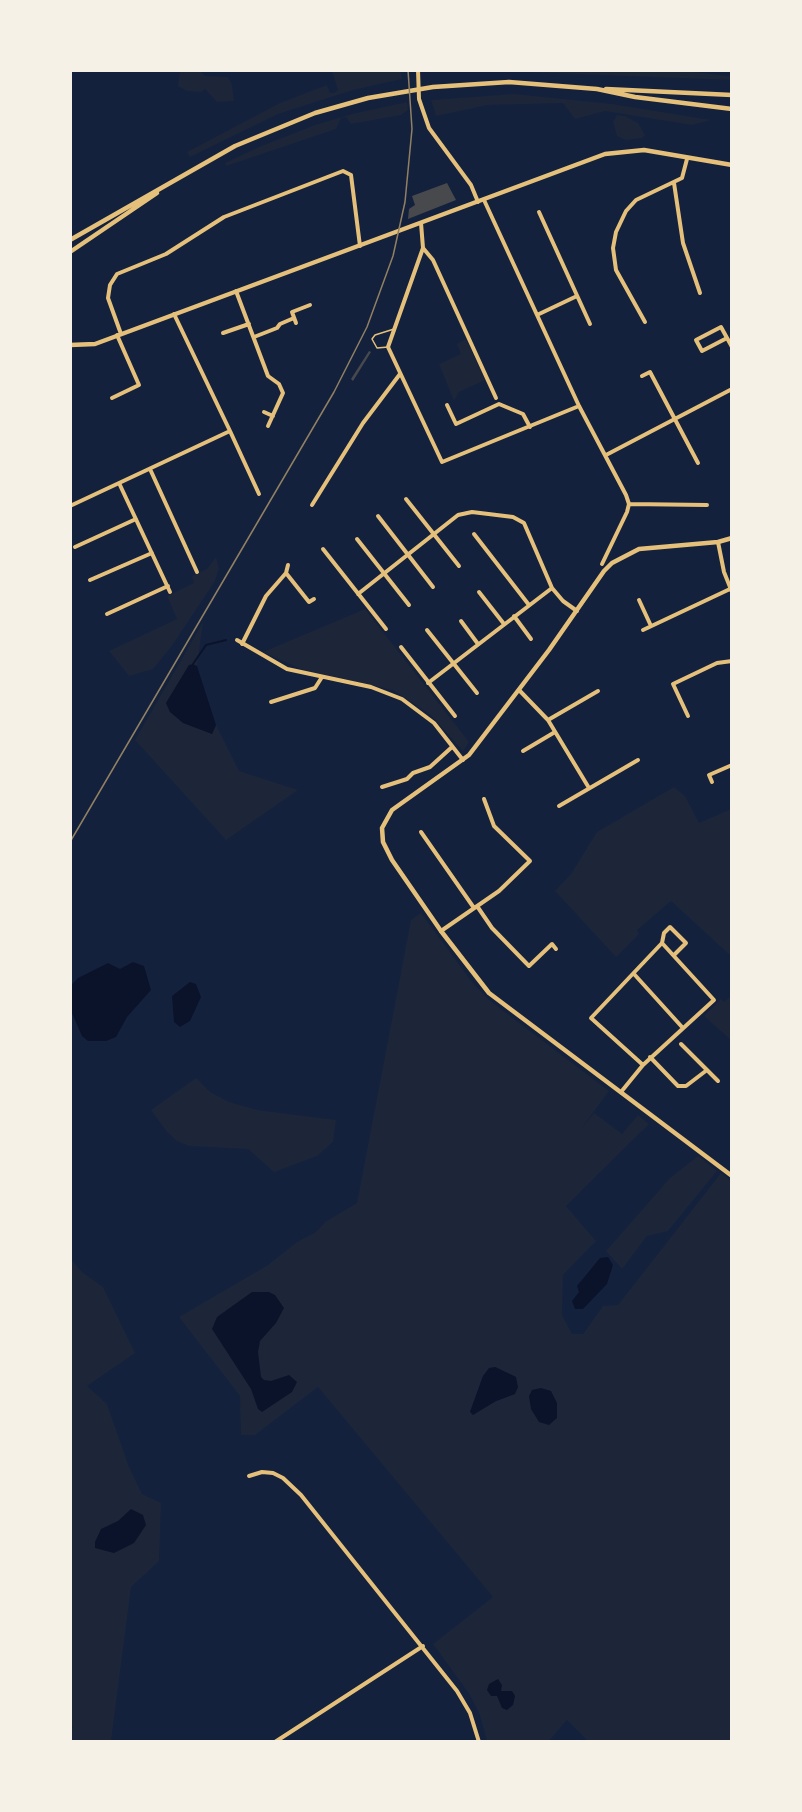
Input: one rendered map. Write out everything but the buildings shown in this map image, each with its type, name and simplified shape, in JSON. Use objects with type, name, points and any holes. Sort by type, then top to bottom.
[{"type":"street","points":[[418,70],[419,99],[426,122],[436,140],[481,201],[579,406],[629,504],[602,564]]},
{"type":"street","points":[[70,240],[235,146],[287,123],[342,105],[395,93],[433,87],[509,82],[597,89],[635,88],[732,95]]},
{"type":"street","points":[[597,89],[635,97],[732,109]]},
{"type":"street","points":[[70,345],[87,346],[119,335],[605,154],[644,150],[732,165]]},
{"type":"street","points":[[645,322],[616,270],[614,241],[621,220],[631,205],[648,194],[674,183],[684,173],[687,159]]},
{"type":"street","points":[[112,398],[140,386],[119,335],[108,297],[110,285],[117,274],[166,254],[224,217],[343,171],[351,175],[360,246]]},
{"type":"street","points":[[70,252],[182,176]]},
{"type":"street","points":[[674,183],[683,243],[700,293]]},
{"type":"street","points":[[539,212],[590,324]]},
{"type":"street","points":[[421,223],[423,248],[388,347],[442,462],[579,406]]},
{"type":"street","points":[[423,248],[433,260],[496,398]]},
{"type":"street","points":[[236,291],[268,376],[279,384],[283,393],[268,426]]},
{"type":"street","points":[[537,315],[577,296]]},
{"type":"street","points":[[254,337],[277,328],[280,324],[295,320],[292,312],[310,305]]},
{"type":"street","points":[[174,314],[259,494]]},
{"type":"street","points":[[223,333],[249,324]]},
{"type":"street","points":[[727,338],[702,351],[696,340],[721,327],[732,347]]},
{"type":"street","points":[[642,376],[651,372],[698,463]]},
{"type":"street","points":[[312,505],[363,423],[400,374]]},
{"type":"street","points":[[606,455],[732,389]]},
{"type":"street","points":[[447,405],[456,424],[499,404],[523,414],[531,427]]},
{"type":"street","points":[[264,412],[273,416]]},
{"type":"street","points":[[70,506],[230,431]]},
{"type":"street","points":[[150,469],[197,572]]},
{"type":"street","points":[[119,483],[170,592]]},
{"type":"street","points":[[406,499],[459,566]]},
{"type":"street","points":[[629,504],[707,505]]},
{"type":"street","points":[[358,594],[434,534],[464,513],[472,512],[519,519],[528,529],[552,588],[563,601],[578,611]]},
{"type":"street","points":[[378,516],[433,587]]},
{"type":"street","points":[[75,547],[136,519]]},
{"type":"street","points":[[474,534],[529,604]]},
{"type":"street","points":[[732,538],[718,542],[655,546],[623,555],[604,572],[578,611],[463,761],[399,804],[387,816],[382,828],[383,842],[392,860],[441,931],[489,993],[732,1176]]},
{"type":"street","points":[[357,539],[408,605]]},
{"type":"street","points":[[643,630],[731,591],[723,572],[718,542]]},
{"type":"street","points":[[323,549],[386,629]]},
{"type":"street","points":[[90,580],[152,553]]},
{"type":"street","points":[[242,644],[266,596],[286,573],[288,565]]},
{"type":"street","points":[[286,573],[309,602],[314,599]]},
{"type":"street","points":[[107,614],[168,586]]},
{"type":"street","points":[[428,683],[552,588]]},
{"type":"street","points":[[479,592],[504,624]]},
{"type":"street","points":[[639,600],[651,626]]},
{"type":"street","points":[[514,616],[531,639]]},
{"type":"street","points":[[461,621],[478,644]]},
{"type":"street","points":[[428,630],[477,693]]},
{"type":"street","points":[[237,640],[287,669],[371,687],[402,699],[434,723],[463,761]]},
{"type":"street","points":[[401,647],[454,717]]},
{"type":"street","points":[[688,716],[673,684],[717,663],[732,661]]},
{"type":"street","points":[[271,702],[315,688],[322,677]]},
{"type":"street","points":[[519,690],[548,720],[589,788]]},
{"type":"street","points":[[548,720],[598,691]]},
{"type":"street","points":[[523,751],[555,732]]},
{"type":"street","points":[[382,787],[407,779],[413,773],[429,767],[452,747]]},
{"type":"street","points":[[560,806],[638,760]]},
{"type":"street","points":[[712,782],[709,775],[732,765]]},
{"type":"street","points":[[441,931],[499,891],[530,861],[494,826],[484,799]]},
{"type":"street","points":[[421,832],[475,907],[529,966],[552,944],[556,949]]},
{"type":"street","points":[[643,1065],[591,1018],[662,943],[664,933],[670,927],[686,943],[674,955]]},
{"type":"street","points":[[621,1092],[650,1058],[714,1000],[662,943]]},
{"type":"street","points":[[634,974],[682,1027]]},
{"type":"street","points":[[681,1044],[718,1081]]},
{"type":"street","points":[[650,1058],[678,1086],[686,1086],[707,1070]]},
{"type":"street","points":[[249,1476],[262,1472],[273,1473],[292,1485],[423,1646],[465,1702],[479,1742]]},
{"type":"street","points":[[275,1742],[312,1715],[423,1646]]},
{"type":"lane","points":[[388,347],[377,348],[372,339],[375,335],[395,329]]},
{"type":"shaded area","points":[[676,70],[729,76],[731,71],[731,80],[501,71]]},
{"type":"shaded area","points":[[180,71],[200,71],[205,76],[228,77],[232,85],[234,101],[217,102],[205,89],[201,92],[187,91],[178,86]]},
{"type":"shaded area","points":[[332,71],[400,71],[402,79],[353,90],[278,114],[190,157],[187,152],[280,103],[327,85],[330,93],[334,93],[338,90]]},
{"type":"shaded area","points":[[514,94],[612,104],[711,120],[692,125],[605,111],[575,119],[563,103],[488,105],[436,116],[431,100]]},
{"type":"shaded area","points":[[407,102],[408,110],[401,115],[351,124],[346,117],[341,118],[336,129],[226,166],[225,163],[259,147],[315,125],[352,114]]},
{"type":"shaded area","points":[[617,115],[625,116],[638,123],[645,135],[642,138],[626,140],[617,136],[613,122]]},
{"type":"shaded area","points":[[466,339],[485,380],[459,392],[454,401],[439,364],[461,354],[457,344]]},
{"type":"shaded area","points":[[216,557],[219,568],[215,581],[171,647],[153,669],[129,676],[109,651],[177,619],[167,596],[194,583],[192,576],[207,569]]},
{"type":"shaded area","points":[[365,609],[469,742],[463,751],[431,715],[393,690],[303,670],[263,652]]},
{"type":"shaded area","points":[[203,622],[197,666],[189,665],[166,703],[170,712],[212,734],[216,725],[239,771],[298,790],[226,840],[135,740]]},
{"type":"shaded area","points":[[189,665],[197,666],[216,725],[212,734],[183,723],[170,712],[166,703]]},
{"type":"shaded area","points":[[674,787],[685,796],[699,823],[731,809],[731,956],[671,901],[637,930],[639,934],[616,957],[555,891],[571,874],[597,832]]},
{"type":"shaded area","points":[[421,913],[472,982],[489,1000],[609,1091],[581,1129],[594,1113],[622,1134],[638,1115],[649,1124],[566,1206],[596,1241],[563,1275],[562,1315],[572,1334],[583,1334],[603,1306],[618,1305],[721,1173],[731,1181],[731,1741],[588,1741],[567,1720],[549,1741],[487,1741],[480,1715],[470,1695],[433,1644],[493,1597],[318,1387],[255,1435],[241,1435],[240,1396],[179,1317],[268,1265],[297,1242],[316,1232],[325,1222],[357,1203],[411,920]],"holes":[[[495,1367],[516,1377],[514,1394],[470,1412],[483,1376]]]},
{"type":"shaded area","points":[[133,962],[144,966],[151,990],[127,1017],[116,1037],[106,1041],[88,1041],[82,1036],[71,1011],[71,985],[78,978],[108,963],[120,969]]},
{"type":"shaded area","points":[[190,982],[196,984],[201,997],[190,1021],[180,1027],[174,1022],[172,996]]},
{"type":"shaded area","points":[[731,996],[731,1040],[704,1016],[721,999],[724,1002]]},
{"type":"shaded area","points":[[196,1078],[210,1092],[229,1102],[257,1110],[336,1120],[333,1142],[317,1156],[274,1172],[248,1149],[189,1146],[177,1141],[167,1132],[151,1110]]},
{"type":"shaded area","points":[[698,1156],[717,1171],[668,1231],[647,1236],[622,1269],[606,1251],[670,1178]]},
{"type":"shaded area","points":[[608,1257],[613,1265],[607,1284],[583,1309],[575,1309],[572,1301],[579,1292],[577,1286],[600,1258]]},
{"type":"shaded area","points":[[70,1258],[82,1272],[103,1287],[135,1353],[87,1386],[107,1404],[129,1467],[142,1494],[161,1503],[159,1561],[131,1587],[111,1741],[71,1741],[71,1729],[74,1726],[71,1727]]},
{"type":"shaded area","points":[[252,1292],[269,1292],[275,1295],[284,1308],[276,1323],[260,1341],[258,1352],[261,1377],[271,1381],[289,1375],[297,1382],[292,1392],[262,1412],[258,1409],[251,1389],[212,1329],[217,1317]]},
{"type":"shaded area","points":[[495,1367],[516,1377],[518,1387],[515,1394],[496,1401],[473,1415],[470,1412],[483,1376],[489,1368]]},
{"type":"shaded area","points":[[541,1388],[551,1391],[557,1403],[557,1418],[549,1425],[539,1422],[531,1409],[529,1396],[532,1390]]},
{"type":"shaded area","points":[[131,1509],[143,1515],[146,1525],[134,1543],[114,1553],[95,1548],[95,1542],[101,1529],[118,1521]]},
{"type":"shaded area","points":[[498,1679],[502,1685],[501,1691],[512,1691],[515,1696],[513,1705],[507,1710],[502,1708],[497,1696],[491,1696],[487,1690],[489,1684]]},
{"type":"waterway","points":[[193,664],[206,645],[226,640]]},
{"type":"tram line","points":[[70,842],[334,392],[367,327],[393,256],[405,202],[412,129],[408,70]]}]
